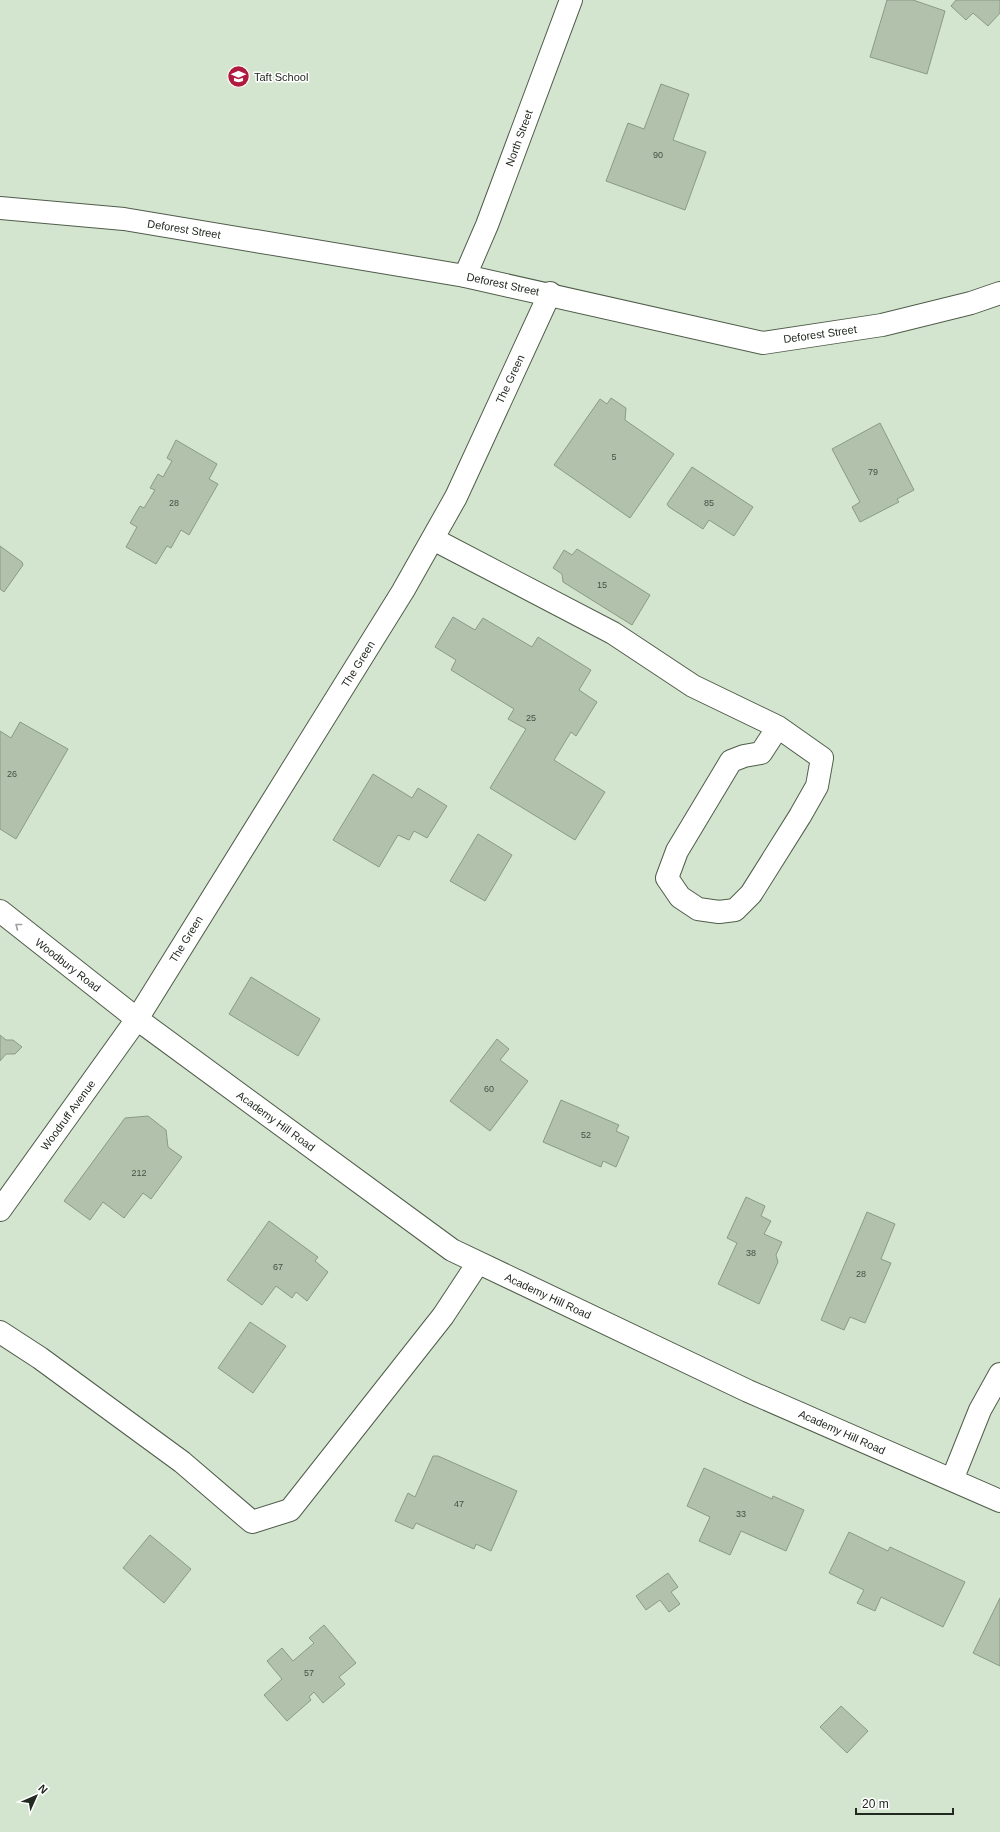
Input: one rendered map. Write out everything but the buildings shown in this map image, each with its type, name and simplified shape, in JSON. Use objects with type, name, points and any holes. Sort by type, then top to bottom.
[{"type":"street","name":"North Street","points":[[465,276],[487,225],[571,0]]},
{"type":"street","name":"Deforest Street","points":[[0,208],[124,219],[465,276],[763,343],[882,325],[971,303],[1000,293]]},
{"type":"street","name":"The Green","points":[[137,1019],[399,598],[433,539],[456,497],[550,294]]},
{"type":"street","points":[[433,539],[613,633],[693,686],[778,727],[822,758],[817,786],[751,894],[735,910],[719,912],[698,909],[680,896],[667,878],[677,852],[731,762],[744,756],[761,753],[778,727]]},
{"type":"street","name":"Woodbury Road","points":[[0,911],[137,1019]]},
{"type":"street","name":"Woodruff Avenue","points":[[0,1210],[137,1019]]},
{"type":"street","name":"Academy Hill Road","points":[[137,1019],[452,1250],[748,1391],[1000,1501]]},
{"type":"street","points":[[0,1332],[40,1358],[182,1462],[252,1522],[290,1510],[444,1316],[478,1263]]},
{"type":"street","points":[[952,1480],[980,1410],[1000,1374]]},
{"type":"place","name":"Taft School","points":[[238,77]]}]
